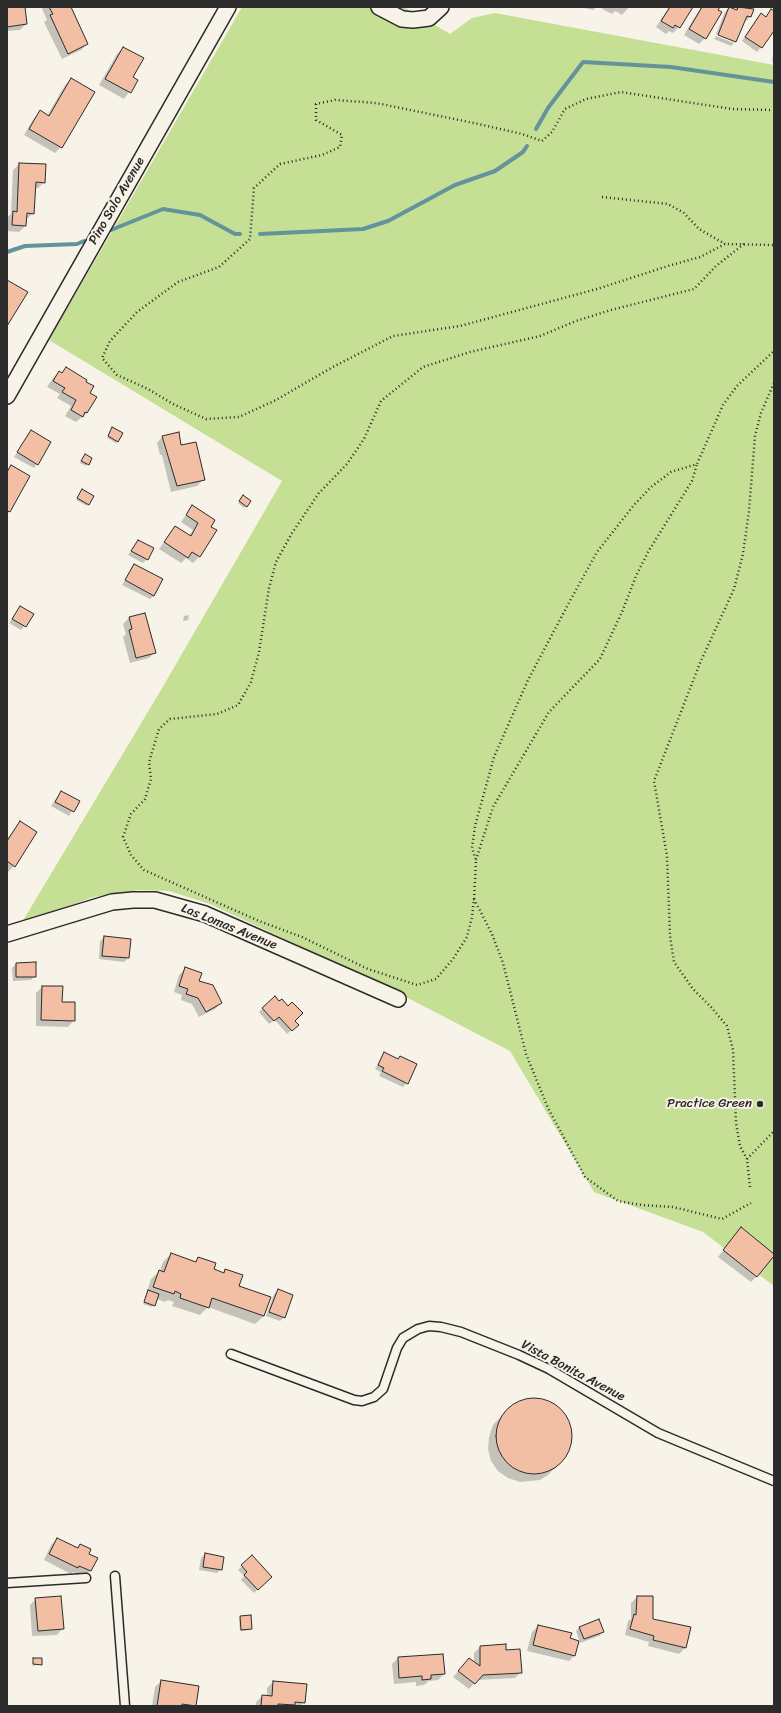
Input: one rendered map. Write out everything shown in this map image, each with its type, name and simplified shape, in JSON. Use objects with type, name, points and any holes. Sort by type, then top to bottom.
[{"type":"street","name":"Pino Solo Avenue","points":[[7,396],[228,7]]},
{"type":"street","points":[[379,7],[402,19],[413,20],[429,18],[437,11]]},
{"type":"street","name":"Las Lomas Avenue","points":[[7,934],[112,902],[155,900],[205,914],[398,999]]},
{"type":"lane","name":"Vista Bonita Avenue","points":[[231,1354],[354,1400],[362,1401],[374,1397],[383,1389],[397,1348],[403,1338],[418,1329],[429,1326],[441,1327],[461,1332],[525,1358],[549,1370],[658,1433],[774,1481]]},
{"type":"lane","points":[[115,1576],[125,1706]]},
{"type":"lane","points":[[7,1583],[86,1578]]},
{"type":"path","points":[[774,110],[732,109],[621,92],[586,99],[565,109],[552,132],[542,141],[522,134],[474,122],[376,103],[334,100],[316,104],[316,120],[342,135],[340,148],[322,155],[280,164],[254,188],[250,239],[219,267],[178,282],[137,312],[110,341],[102,358],[117,375],[206,419],[239,417],[276,400],[392,336],[460,326],[598,289],[700,257],[725,244],[774,245]]},
{"type":"path","points":[[602,197],[668,204],[684,213],[699,229],[725,244]]},
{"type":"path","points":[[744,244],[716,266],[694,290],[611,310],[576,321],[540,336],[470,352],[423,367],[381,401],[364,439],[347,464],[319,493],[292,534],[276,562],[269,588],[259,652],[251,682],[238,705],[217,714],[170,718],[159,729],[149,762],[151,779],[146,799],[131,814],[123,837],[131,855],[144,870],[259,921],[302,937],[368,969],[417,985],[436,979],[453,959],[467,937],[472,917],[476,860],[494,807],[549,712],[600,659],[648,552],[692,481],[697,464],[723,405],[737,386],[774,351]]},
{"type":"path","points":[[750,1187],[747,1159],[740,1146],[736,1123],[733,1050],[727,1026],[693,989],[674,962],[670,936],[667,856],[654,781],[700,663],[734,589],[743,554],[749,511],[755,436],[761,414],[774,383]]},
{"type":"path","points":[[476,860],[472,848],[475,826],[494,757],[528,680],[597,552],[634,505],[651,487],[671,472],[697,464]]},
{"type":"path","points":[[474,899],[492,934],[503,963],[529,1061],[548,1108],[585,1177],[618,1201],[641,1205],[673,1207],[722,1219],[751,1203]]},
{"type":"path","points":[[747,1159],[774,1131]]},
{"type":"green space","points":[[242,7],[404,7],[450,34],[472,18],[495,13],[774,65],[774,1286],[703,1232],[594,1192],[510,1051],[381,984],[210,904],[169,891],[140,890],[93,897],[21,924],[161,690],[282,481],[49,340]]},
{"type":"building","points":[[7,7],[25,7],[27,24],[7,27]]},
{"type":"building","points":[[49,7],[71,7],[88,44],[68,54],[50,15],[53,14]]},
{"type":"building","points":[[670,7],[693,7],[680,28],[675,25],[673,28],[661,21]]},
{"type":"building","points":[[702,7],[720,7],[718,10],[722,12],[706,39],[689,29]]},
{"type":"building","points":[[729,7],[737,10],[738,7],[754,9],[751,17],[747,16],[736,42],[718,35]]},
{"type":"building","points":[[771,9],[774,11],[774,31],[762,48],[745,37],[761,13],[766,17]]},
{"type":"building","points":[[123,47],[144,58],[133,77],[138,80],[131,93],[105,79]]},
{"type":"building","points":[[71,78],[95,92],[62,148],[29,129],[40,110],[49,116]]},
{"type":"building","points":[[19,163],[46,164],[45,183],[36,182],[34,214],[27,213],[26,226],[12,225],[13,211],[17,212]]},
{"type":"building","points":[[7,280],[28,292],[7,326]]},
{"type":"building","points":[[66,367],[94,386],[90,393],[97,397],[87,413],[85,412],[83,417],[71,410],[76,400],[62,392],[65,388],[53,381],[59,371],[62,373]]},
{"type":"building","points":[[112,427],[123,433],[118,442],[108,436]]},
{"type":"building","points":[[31,430],[51,442],[38,465],[17,452]]},
{"type":"building","points":[[179,432],[181,445],[196,442],[205,480],[177,486],[162,436]]},
{"type":"building","points":[[85,454],[92,458],[89,465],[81,461]]},
{"type":"building","points":[[11,465],[30,476],[10,512],[7,511],[7,472]]},
{"type":"building","points":[[82,489],[94,496],[89,505],[77,498]]},
{"type":"building","points":[[243,495],[251,501],[247,507],[239,501]]},
{"type":"building","points":[[192,505],[215,520],[211,527],[217,530],[200,557],[192,552],[188,558],[164,542],[175,526],[191,536],[198,523],[186,515]]},
{"type":"building","points":[[138,540],[154,548],[148,560],[131,551]]},
{"type":"building","points":[[134,564],[163,579],[154,596],[125,580]]},
{"type":"building","points":[[20,606],[34,614],[26,627],[12,619]]},
{"type":"building","points":[[145,613],[156,653],[136,658],[129,630],[132,629],[129,617]]},
{"type":"building","points":[[61,791],[80,801],[74,812],[55,802]]},
{"type":"building","points":[[20,821],[37,832],[15,867],[7,861],[7,841]]},
{"type":"building","points":[[104,936],[131,939],[129,958],[102,956]]},
{"type":"building","points":[[36,962],[36,977],[16,977],[16,963]]},
{"type":"building","points":[[185,967],[202,973],[199,981],[213,985],[222,1003],[206,1012],[198,998],[186,994],[188,989],[179,986]]},
{"type":"building","points":[[42,986],[63,986],[62,1002],[75,1002],[75,1021],[41,1020]]},
{"type":"building","points":[[275,996],[279,1001],[282,999],[288,1006],[292,1002],[303,1013],[295,1021],[299,1025],[292,1031],[279,1017],[274,1021],[262,1008]]},
{"type":"building","points":[[384,1052],[398,1059],[400,1056],[417,1064],[408,1084],[382,1071],[384,1068],[378,1065]]},
{"type":"building","points":[[741,1227],[774,1254],[757,1277],[723,1250]]},
{"type":"building","points":[[171,1253],[196,1262],[198,1257],[216,1263],[214,1269],[224,1273],[225,1269],[243,1275],[239,1286],[271,1297],[264,1316],[212,1298],[209,1308],[180,1298],[181,1294],[175,1291],[174,1294],[153,1287],[159,1270],[164,1272]]},
{"type":"building","points":[[278,1289],[293,1295],[285,1318],[269,1312]]},
{"type":"building","points":[[148,1290],[159,1294],[155,1306],[144,1302]]},
{"type":"building","points":[[534,1398],[549,1401],[561,1409],[569,1421],[572,1436],[569,1451],[561,1463],[549,1471],[534,1474],[519,1471],[507,1463],[499,1451],[496,1436],[499,1421],[507,1409],[519,1401]]},
{"type":"building","points":[[57,1538],[78,1548],[80,1544],[91,1549],[89,1554],[98,1558],[91,1571],[79,1566],[78,1568],[49,1554]]},
{"type":"building","points":[[205,1553],[224,1557],[222,1570],[203,1567]]},
{"type":"building","points":[[252,1555],[272,1577],[258,1590],[244,1575],[247,1572],[241,1565]]},
{"type":"building","points":[[61,1596],[64,1629],[38,1631],[35,1598]]},
{"type":"building","points":[[637,1596],[653,1596],[653,1619],[691,1627],[686,1648],[653,1640],[654,1636],[630,1629],[634,1614],[636,1615]]},
{"type":"building","points":[[251,1615],[252,1629],[241,1630],[240,1616]]},
{"type":"building","points":[[599,1619],[604,1632],[584,1639],[579,1627]]},
{"type":"building","points":[[538,1625],[572,1633],[570,1638],[579,1641],[575,1656],[533,1645]]},
{"type":"building","points":[[506,1644],[506,1650],[520,1649],[522,1673],[483,1675],[475,1684],[458,1671],[469,1658],[480,1666],[480,1646]]},
{"type":"building","points":[[443,1654],[445,1674],[431,1675],[431,1679],[422,1680],[422,1676],[399,1678],[398,1657]]},
{"type":"building","points":[[33,1658],[42,1658],[42,1665],[33,1664]]},
{"type":"building","points":[[161,1680],[199,1686],[196,1706],[182,1704],[182,1706],[157,1706]]},
{"type":"building","points":[[273,1681],[307,1684],[305,1703],[295,1702],[295,1705],[278,1704],[278,1706],[261,1706],[262,1695],[272,1696]]},
{"type":"waterway","points":[[536,129],[548,108],[583,62],[671,67],[774,82]]},
{"type":"waterway","points":[[260,234],[363,229],[388,221],[455,185],[495,171],[523,152],[527,146]]},
{"type":"waterway","points":[[111,230],[163,209],[200,215],[235,234],[240,234]]},
{"type":"waterway","points":[[7,252],[25,246],[77,244],[84,241]]},
{"type":"place","name":"Practice Green","points":[[760,1104]]}]
